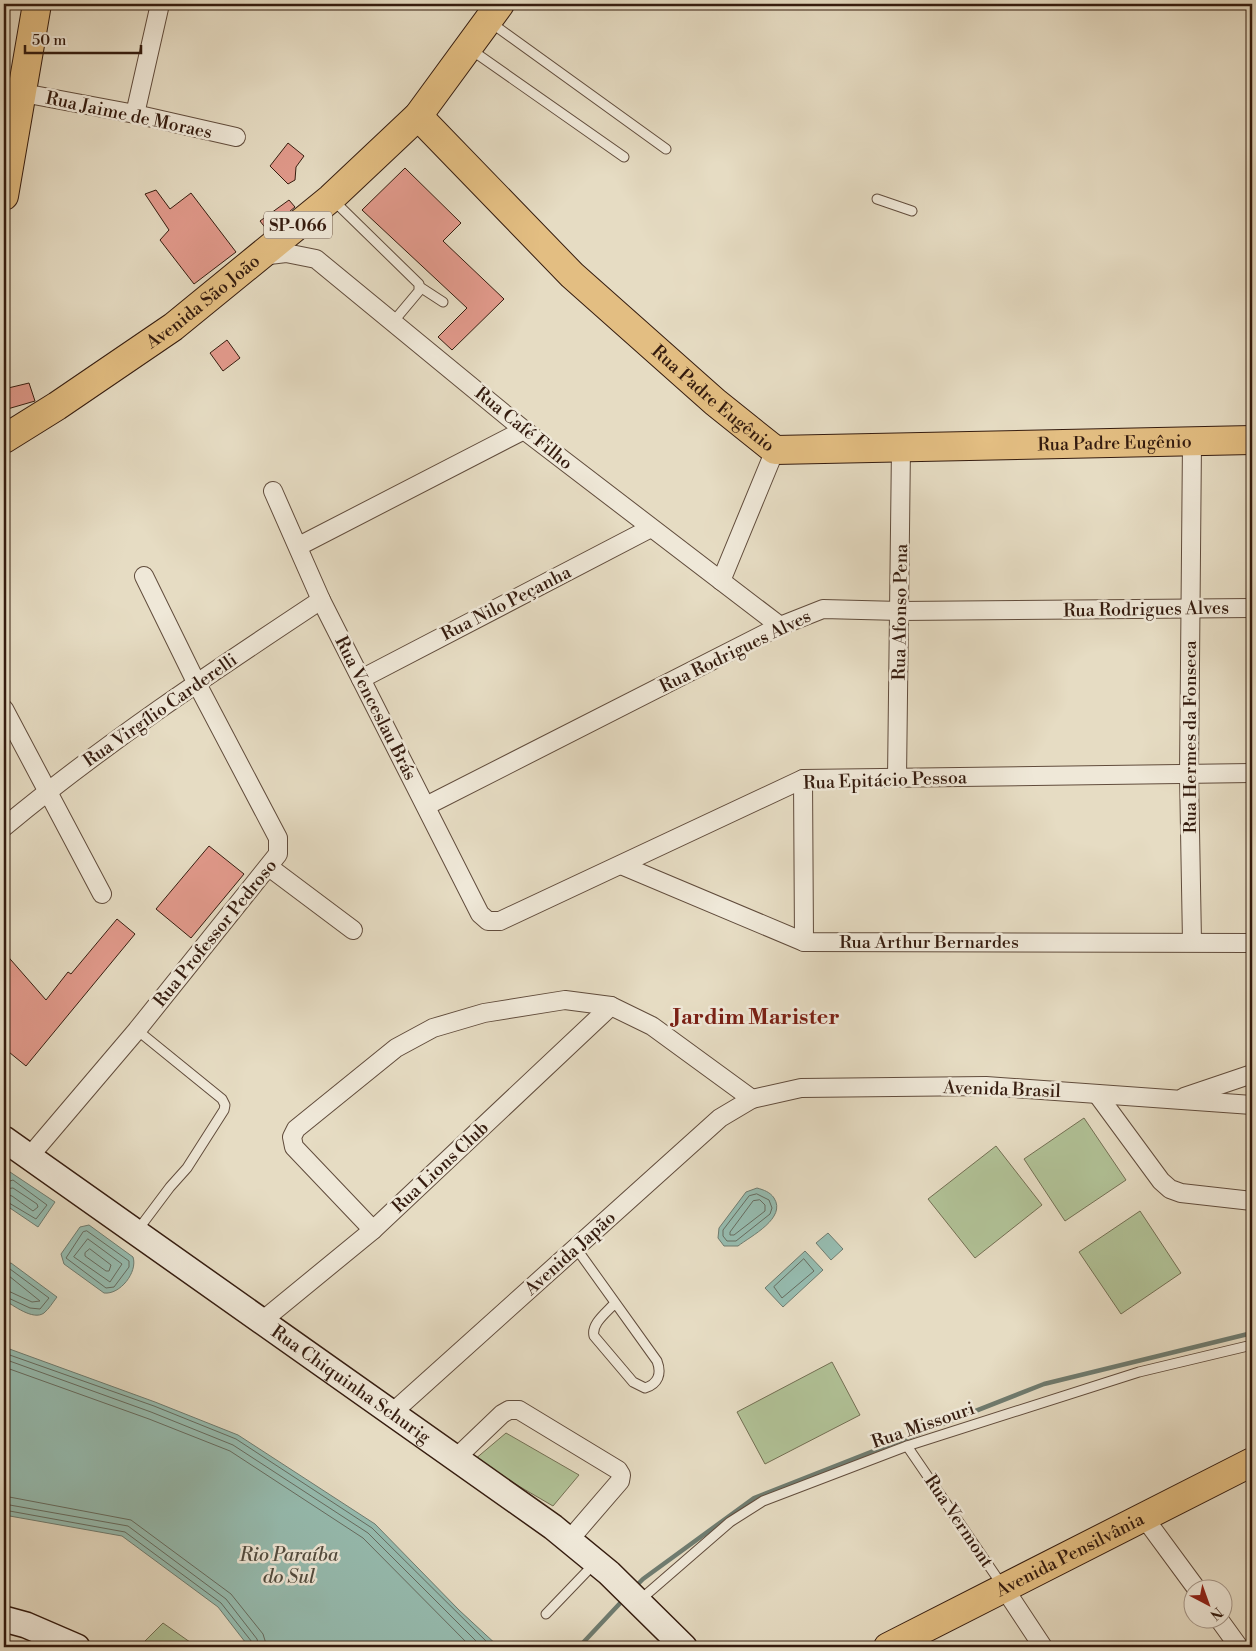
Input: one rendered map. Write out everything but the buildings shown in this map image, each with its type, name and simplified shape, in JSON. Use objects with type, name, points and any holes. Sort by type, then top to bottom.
[{"type":"main road","points":[[5,188],[36,4]]},
{"type":"main road","name":"Avenida São João","points":[[4,438],[57,406],[174,328],[331,198],[418,116],[494,12]]},
{"type":"main road","name":"Rua Padre Eugênio","points":[[418,116],[572,275],[715,402],[775,450],[1252,440]]},
{"type":"main road","points":[[4,421],[57,406]]},
{"type":"main road","name":"Avenida Pensilvânia","points":[[888,1647],[1252,1462]]},
{"type":"street","points":[[135,114],[160,4]]},
{"type":"street","name":"Rua Jaime de Moraes","points":[[18,104],[135,114],[236,137]]},
{"type":"street","name":"Rua Café Filho","points":[[261,256],[286,253],[316,259],[524,430],[780,626]]},
{"type":"street","points":[[298,546],[524,430]]},
{"type":"street","name":"Rua Hermes da Fonseca","points":[[1192,442],[1188,774],[1192,942]]},
{"type":"street","name":"Rua Afonso Pena","points":[[897,778],[901,446]]},
{"type":"street","points":[[720,581],[775,450]]},
{"type":"street","name":"Rua Venceslau Brás","points":[[273,491],[321,600],[480,914],[488,920]]},
{"type":"street","name":"Rua Nilo Peçanha","points":[[361,678],[650,528]]},
{"type":"street","name":"Rua Professor Pedroso","points":[[29,1157],[137,1030],[278,854],[278,838],[196,682],[144,576]]},
{"type":"street","name":"Rua Virgílio Carderelli","points":[[4,826],[47,790],[196,682],[321,600]]},
{"type":"street","name":"Rua Rodrigues Alves","points":[[426,806],[780,626],[823,609],[900,611],[1252,608]]},
{"type":"street","points":[[4,709],[102,894]]},
{"type":"street","name":"Rua Epitácio Pessoa","points":[[488,920],[500,921],[803,780],[1252,773]]},
{"type":"street","points":[[803,780],[804,942]]},
{"type":"street","name":"Rua Arthur Bernardes","points":[[621,865],[804,942],[1252,943]]},
{"type":"street","points":[[269,867],[353,930]]},
{"type":"street","points":[[373,1230],[294,1147],[292,1138],[296,1129],[396,1048],[433,1028],[484,1013],[565,1000],[611,1006],[652,1026],[752,1099]]},
{"type":"street","name":"Rua Lions Club","points":[[262,1321],[373,1230],[611,1006]]},
{"type":"street","points":[[1177,1100],[1252,1074]]},
{"type":"street","name":"Avenida Brasil","points":[[752,1099],[801,1088],[986,1086],[1252,1105]]},
{"type":"street","points":[[1096,1094],[1161,1181],[1170,1189],[1181,1194],[1252,1201]]},
{"type":"street","name":"Avenida Japão","points":[[392,1413],[720,1118],[752,1099]]},
{"type":"street","name":"Rua Chiquinha Schurig","points":[[4,1139],[570,1539],[603,1567],[684,1647]]},
{"type":"street","points":[[456,1458],[502,1414],[509,1410],[519,1410],[618,1470],[621,1475],[620,1480],[570,1539]]},
{"type":"street","points":[[1143,1516],[1189,1578]]},
{"type":"street","name":"Rua Vermont","points":[[1004,1588],[1043,1647]]},
{"type":"street","points":[[4,1619],[26,1625],[77,1647]]},
{"type":"street","points":[[1225,1628],[1239,1647]]},
{"type":"lane","points":[[494,12],[666,149]]},
{"type":"lane","points":[[468,48],[624,157]]},
{"type":"lane","points":[[331,198],[420,288],[443,302]]},
{"type":"lane","points":[[877,199],[912,211]]},
{"type":"lane","points":[[393,322],[420,288]]},
{"type":"lane","points":[[136,1232],[187,1168],[224,1110],[225,1104],[222,1099],[137,1030]]},
{"type":"lane","points":[[576,1248],[614,1304],[657,1361],[660,1374],[651,1386],[645,1388],[633,1382],[594,1336],[595,1325],[614,1304]]},
{"type":"lane","name":"Rua Missouri","points":[[635,1599],[748,1509],[907,1446],[1139,1372],[1252,1345]]},
{"type":"lane","name":"Rua Vermont","points":[[907,1446],[1004,1588]]},
{"type":"lane","points":[[546,1614],[603,1567]]},
{"type":"green space","points":[[1084,1118],[1126,1180],[1065,1221],[1024,1159]]},
{"type":"green space","points":[[996,1146],[1042,1205],[975,1258],[928,1199]]},
{"type":"green space","points":[[1140,1211],[1181,1273],[1121,1314],[1079,1252]]},
{"type":"green space","points":[[832,1362],[860,1415],[765,1464],[737,1412]]},
{"type":"green space","points":[[506,1433],[579,1475],[553,1506],[474,1460]]},
{"type":"green space","points":[[163,1623],[197,1647],[139,1647]]},
{"type":"water","points":[[10,1172],[55,1202],[38,1227],[4,1204],[4,1181]]},
{"type":"water","points":[[757,1188],[771,1194],[777,1205],[776,1213],[766,1226],[738,1246],[724,1246],[718,1238],[719,1228],[746,1192]]},
{"type":"water","points":[[89,1225],[133,1257],[134,1263],[130,1276],[122,1286],[110,1293],[104,1293],[64,1264],[61,1254],[80,1227]]},
{"type":"water","points":[[828,1233],[843,1249],[831,1260],[816,1243]]},
{"type":"water","points":[[805,1251],[823,1270],[783,1307],[765,1288]]},
{"type":"water","points":[[11,1263],[57,1297],[44,1313],[39,1315],[29,1314],[4,1300],[4,1265]]},
{"type":"water","name":"Rio Paraíba do Sul","points":[[4,1347],[155,1402],[238,1435],[375,1524],[459,1610],[499,1647],[249,1647],[218,1607],[122,1536],[4,1515]]},
{"type":"waterway","points":[[634,1588],[643,1579],[754,1498],[1044,1384],[1252,1333]]},
{"type":"waterway","points":[[579,1647],[624,1599]]},
{"type":"district","name":"Jardim Marister","points":[[756,1016]]}]
